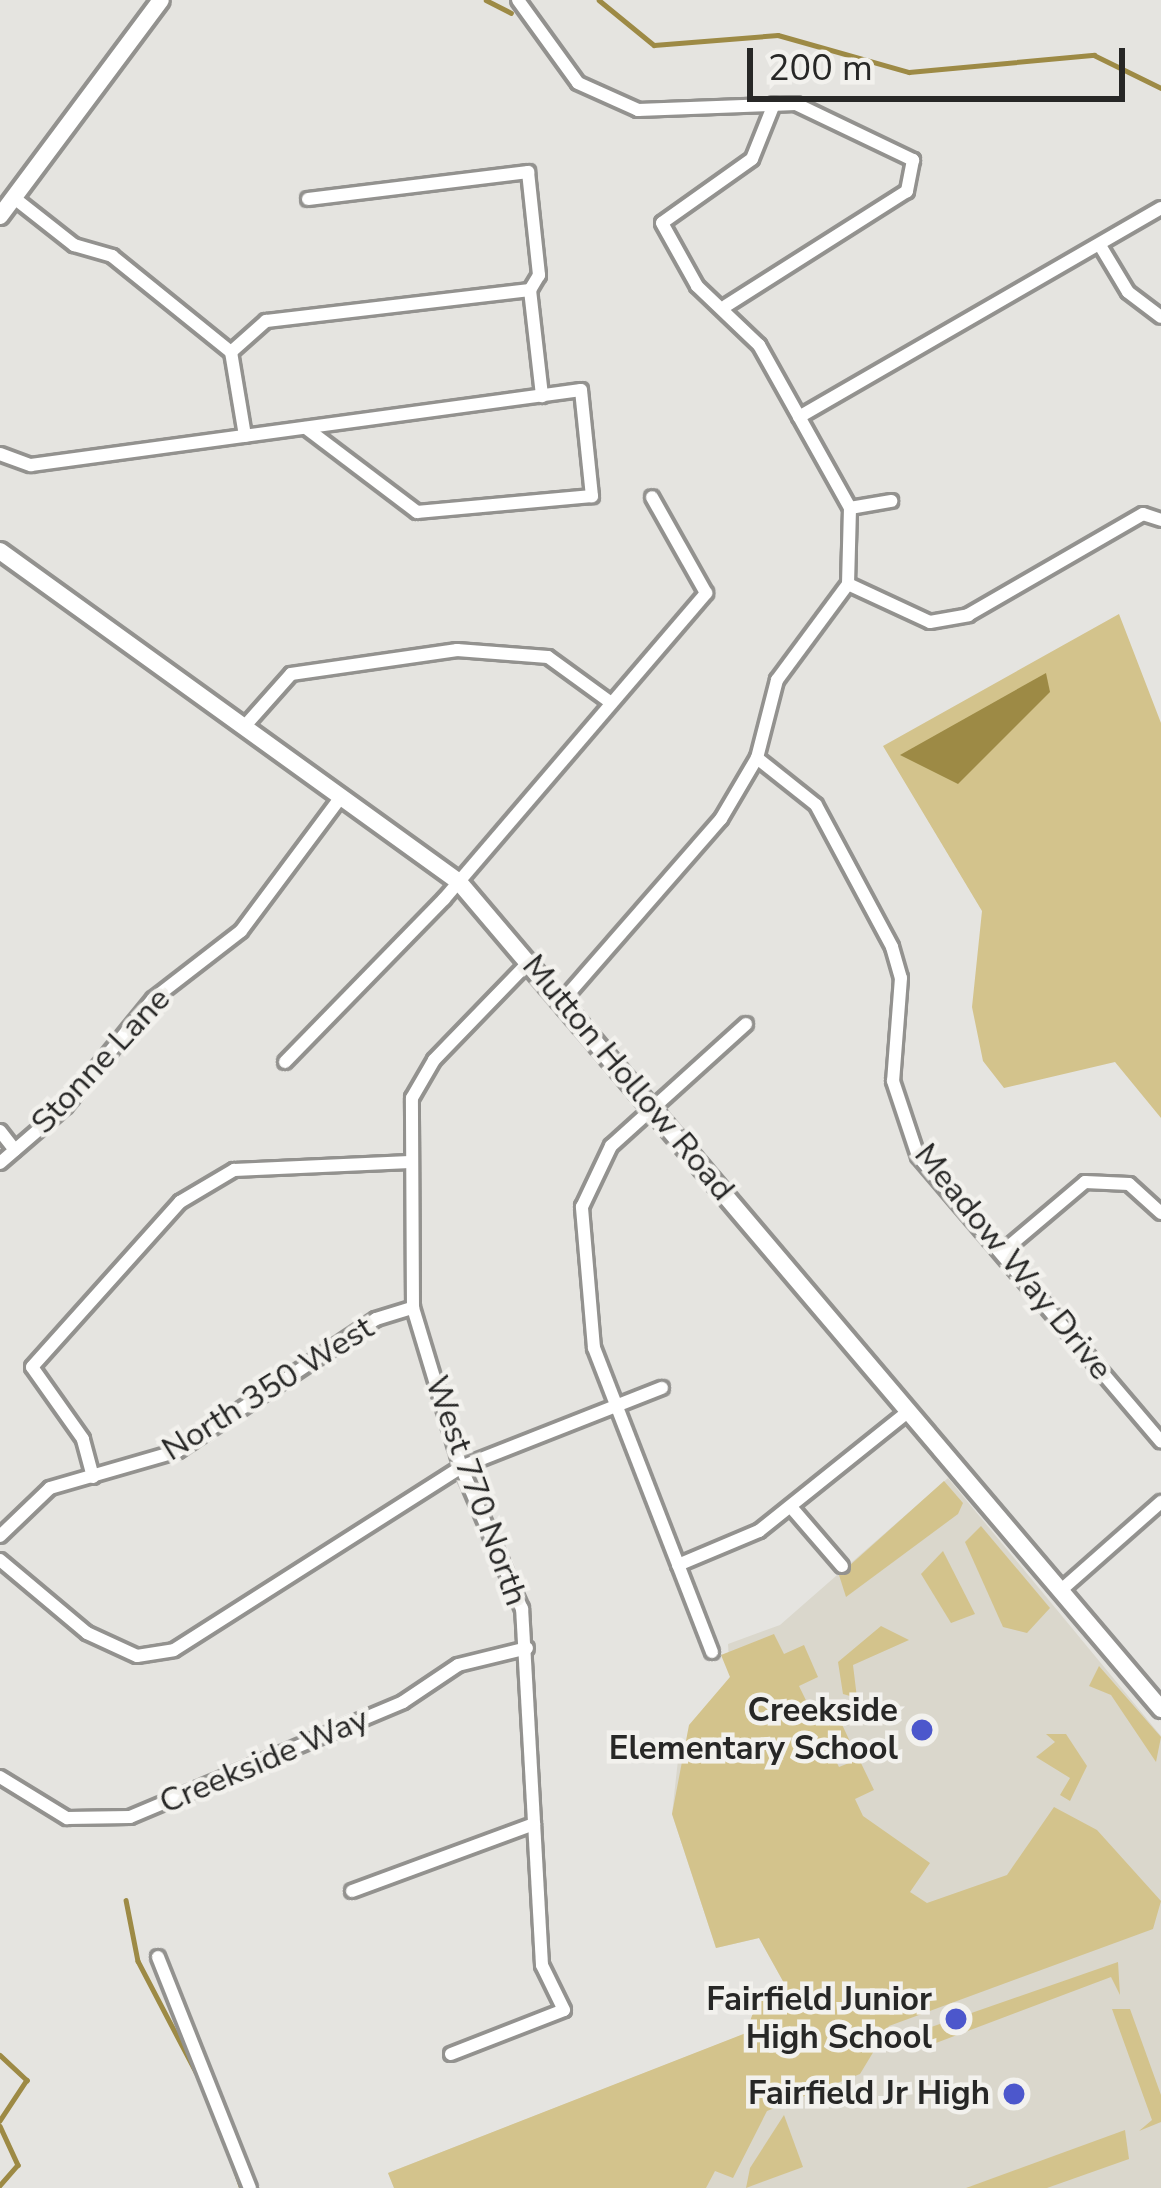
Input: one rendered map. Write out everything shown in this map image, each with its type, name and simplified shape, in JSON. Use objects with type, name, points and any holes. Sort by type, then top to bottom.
[{"type":"street","points":[[0,216],[161,0]]},
{"type":"street","points":[[518,0],[578,83],[638,110],[796,104],[914,160],[908,191],[726,306]]},
{"type":"street","points":[[562,1000],[721,819],[757,758],[777,680],[848,584],[850,508],[800,417],[726,306],[697,286],[662,223],[752,159],[774,104]]},
{"type":"street","points":[[308,199],[528,172],[538,275],[530,290],[542,396]]},
{"type":"street","points":[[335,177],[336,195]]},
{"type":"street","points":[[14,197],[74,245],[112,256],[231,352],[245,436]]},
{"type":"street","points":[[800,417],[1161,208]]},
{"type":"street","points":[[1100,247],[1129,292],[1161,317]]},
{"type":"street","points":[[231,352],[266,321],[530,290]]},
{"type":"street","points":[[0,454],[31,465],[581,390],[592,496],[417,512],[306,428]]},
{"type":"street","points":[[285,1062],[459,882],[706,593],[652,497]]},
{"type":"street","points":[[850,508],[890,501]]},
{"type":"street","points":[[848,584],[930,622],[968,616],[1158,516]]},
{"type":"street","name":"Mutton Hollow Road","points":[[0,550],[459,882],[1161,1709]]},
{"type":"street","points":[[244,727],[291,674],[457,650],[548,657],[610,702]]},
{"type":"street","name":"Meadow Way Drive","points":[[757,758],[816,805],[892,946],[898,1107],[918,1156],[1161,1442]]},
{"type":"street","name":"Stonne Lane","points":[[0,1163],[153,999],[241,931],[341,797]]},
{"type":"street","name":"West 770 North","points":[[451,2054],[564,2010],[542,1965],[526,1648],[514,1585],[460,1467],[413,1308],[410,1162],[422,1076],[530,961]]},
{"type":"street","points":[[712,1652],[616,1406],[582,1275],[592,1173],[746,1024]]},
{"type":"street","points":[[0,1131],[15,1150]]},
{"type":"street","points":[[93,1477],[83,1439],[32,1367],[204,1182],[277,1163],[410,1162]]},
{"type":"street","points":[[1001,1253],[1085,1182],[1129,1184],[1161,1213]]},
{"type":"street","name":"North 350 West","points":[[0,1536],[38,1496],[178,1451],[376,1319],[413,1308]]},
{"type":"street","points":[[0,1560],[87,1633],[137,1656],[227,1624],[460,1467],[662,1388]]},
{"type":"street","points":[[678,1565],[791,1507],[909,1411]]},
{"type":"street","points":[[1060,1591],[1161,1502]]},
{"type":"street","points":[[791,1507],[842,1566]]},
{"type":"street","name":"Creekside Way","points":[[0,1777],[67,1818],[130,1817],[403,1702],[458,1665],[526,1648]]},
{"type":"street","points":[[352,1891],[534,1824]]},
{"type":"street","points":[[158,1957],[250,2188]]},
{"type":"shaded area","points":[[1119,614],[1161,723],[1161,1118],[1115,1062],[1004,1088],[983,1061],[972,1007],[982,911],[883,746]]},
{"type":"shaded area","points":[[1046,673],[1050,692],[958,784],[900,755]]},
{"type":"shaded area","points":[[948,1478],[1161,1736],[1161,2188],[394,2188],[388,2173],[747,2033],[756,2004],[784,1983],[759,1938],[716,1948],[672,1814],[679,1751],[730,1677],[728,1644],[780,1625]]},
{"type":"shaded area","points":[[944,1481],[963,1503],[958,1514],[846,1597],[839,1575]]},
{"type":"shaded area","points":[[981,1526],[1050,1608],[1027,1633],[1003,1627],[965,1542]]},
{"type":"shaded area","points":[[943,1551],[975,1614],[951,1623],[921,1574]]},
{"type":"shaded area","points":[[881,1626],[909,1640],[853,1665],[857,1698],[843,1694],[838,1662]]},
{"type":"shaded area","points":[[774,1634],[784,1654],[804,1645],[818,1677],[799,1686],[818,1725],[838,1716],[853,1748],[834,1757],[839,1767],[859,1759],[874,1790],[855,1799],[863,1816],[930,1863],[910,1892],[927,1903],[1007,1875],[1054,1807],[1097,1830],[1161,1901],[1153,1929],[889,2026],[860,2074],[767,2111],[733,2178],[715,2171],[706,2188],[394,2188],[388,2173],[746,2033],[756,2004],[784,1983],[759,1938],[716,1948],[672,1814],[689,1725],[730,1677],[721,1655]]},
{"type":"shaded area","points":[[1099,1666],[1161,1737],[1156,1762],[1111,1695],[1089,1686]]},
{"type":"shaded area","points":[[1046,1734],[1066,1734],[1087,1766],[1070,1801],[1060,1795],[1070,1778],[1036,1757],[1055,1742]]},
{"type":"shaded area","points":[[1118,1962],[1120,1995],[1111,1977],[920,2049],[914,2033]]},
{"type":"shaded area","points":[[1112,2009],[1130,2009],[1161,2095],[1161,2122],[1139,2131],[1152,2120]]},
{"type":"shaded area","points":[[784,2115],[803,2167],[746,2188],[750,2168]]},
{"type":"shaded area","points":[[1125,2130],[1129,2159],[1047,2188],[966,2188]]},
{"type":"waterway","points":[[486,0],[511,13]]},
{"type":"waterway","points":[[599,0],[654,45],[778,35],[909,72],[1094,55],[1161,88]]},
{"type":"waterway","points":[[126,1900],[138,1961],[204,2087]]},
{"type":"waterway","points":[[0,2055],[27,2080],[0,2121]]},
{"type":"waterway","points":[[0,2126],[18,2165],[0,2186]]},
{"type":"waterway","points":[[230,2154],[242,2188]]},
{"type":"place","name":"Creekside Elementary School","points":[[922,1730]]},
{"type":"place","name":"Fairfield Junior High School","points":[[956,2019]]},
{"type":"place","name":"Fairfield Jr High","points":[[1014,2094]]}]
